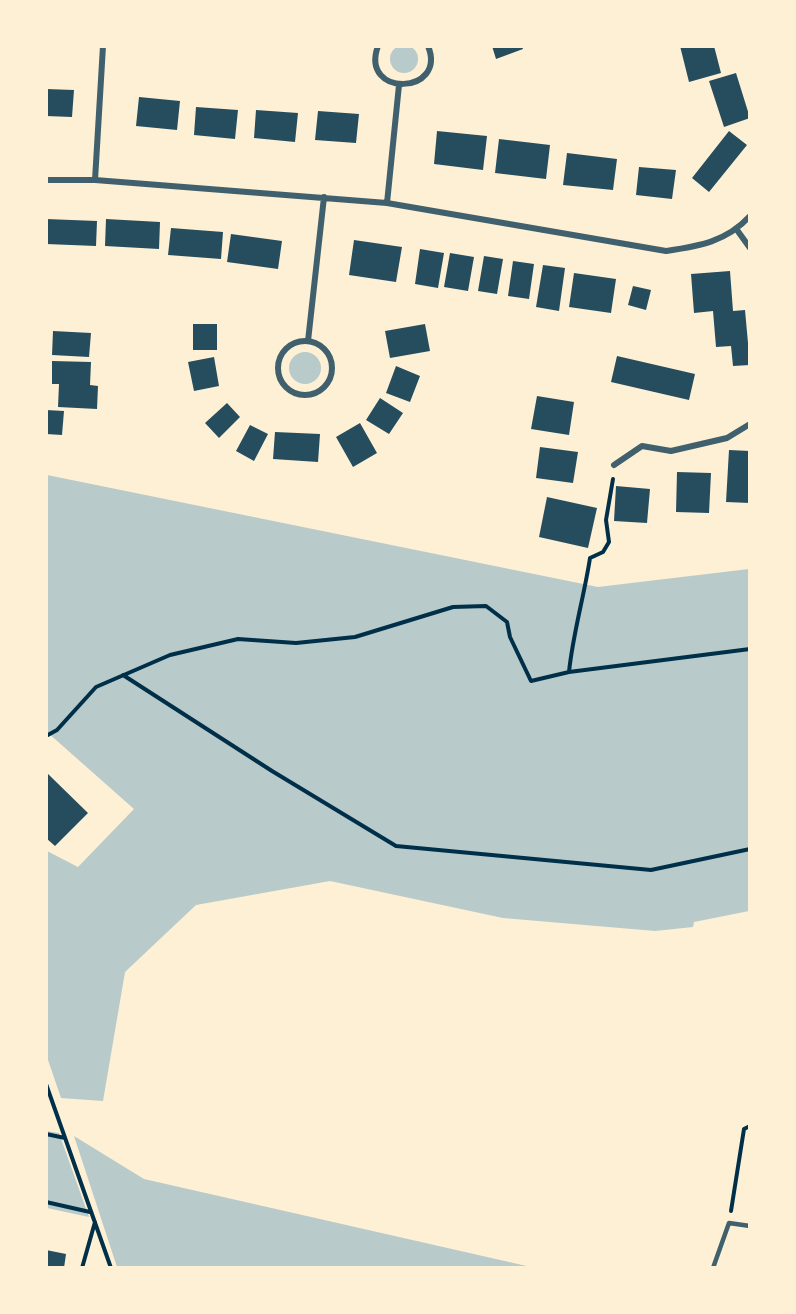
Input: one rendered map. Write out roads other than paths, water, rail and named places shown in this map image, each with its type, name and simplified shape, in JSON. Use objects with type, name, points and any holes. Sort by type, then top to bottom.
[{"type":"street","points":[[95,180],[103,46]]},
{"type":"street","points":[[378,46],[375,61],[378,70],[390,82],[399,85],[417,82],[424,76],[430,59],[428,46]]},
{"type":"street","points":[[387,203],[399,85]]},
{"type":"street","points":[[46,180],[95,180],[387,203],[666,251],[706,245],[737,230],[750,216]]},
{"type":"street","points":[[308,341],[324,197]]},
{"type":"street","points":[[737,230],[750,248]]},
{"type":"street","points":[[308,341],[323,349],[328,356],[331,373],[323,388],[308,395],[299,395],[291,392],[279,378],[279,360],[290,345],[308,341]]},
{"type":"street","points":[[614,465],[642,446],[671,452],[727,438],[750,424]]},
{"type":"lane","points":[[713,1268],[729,1223],[750,1226]]}]
